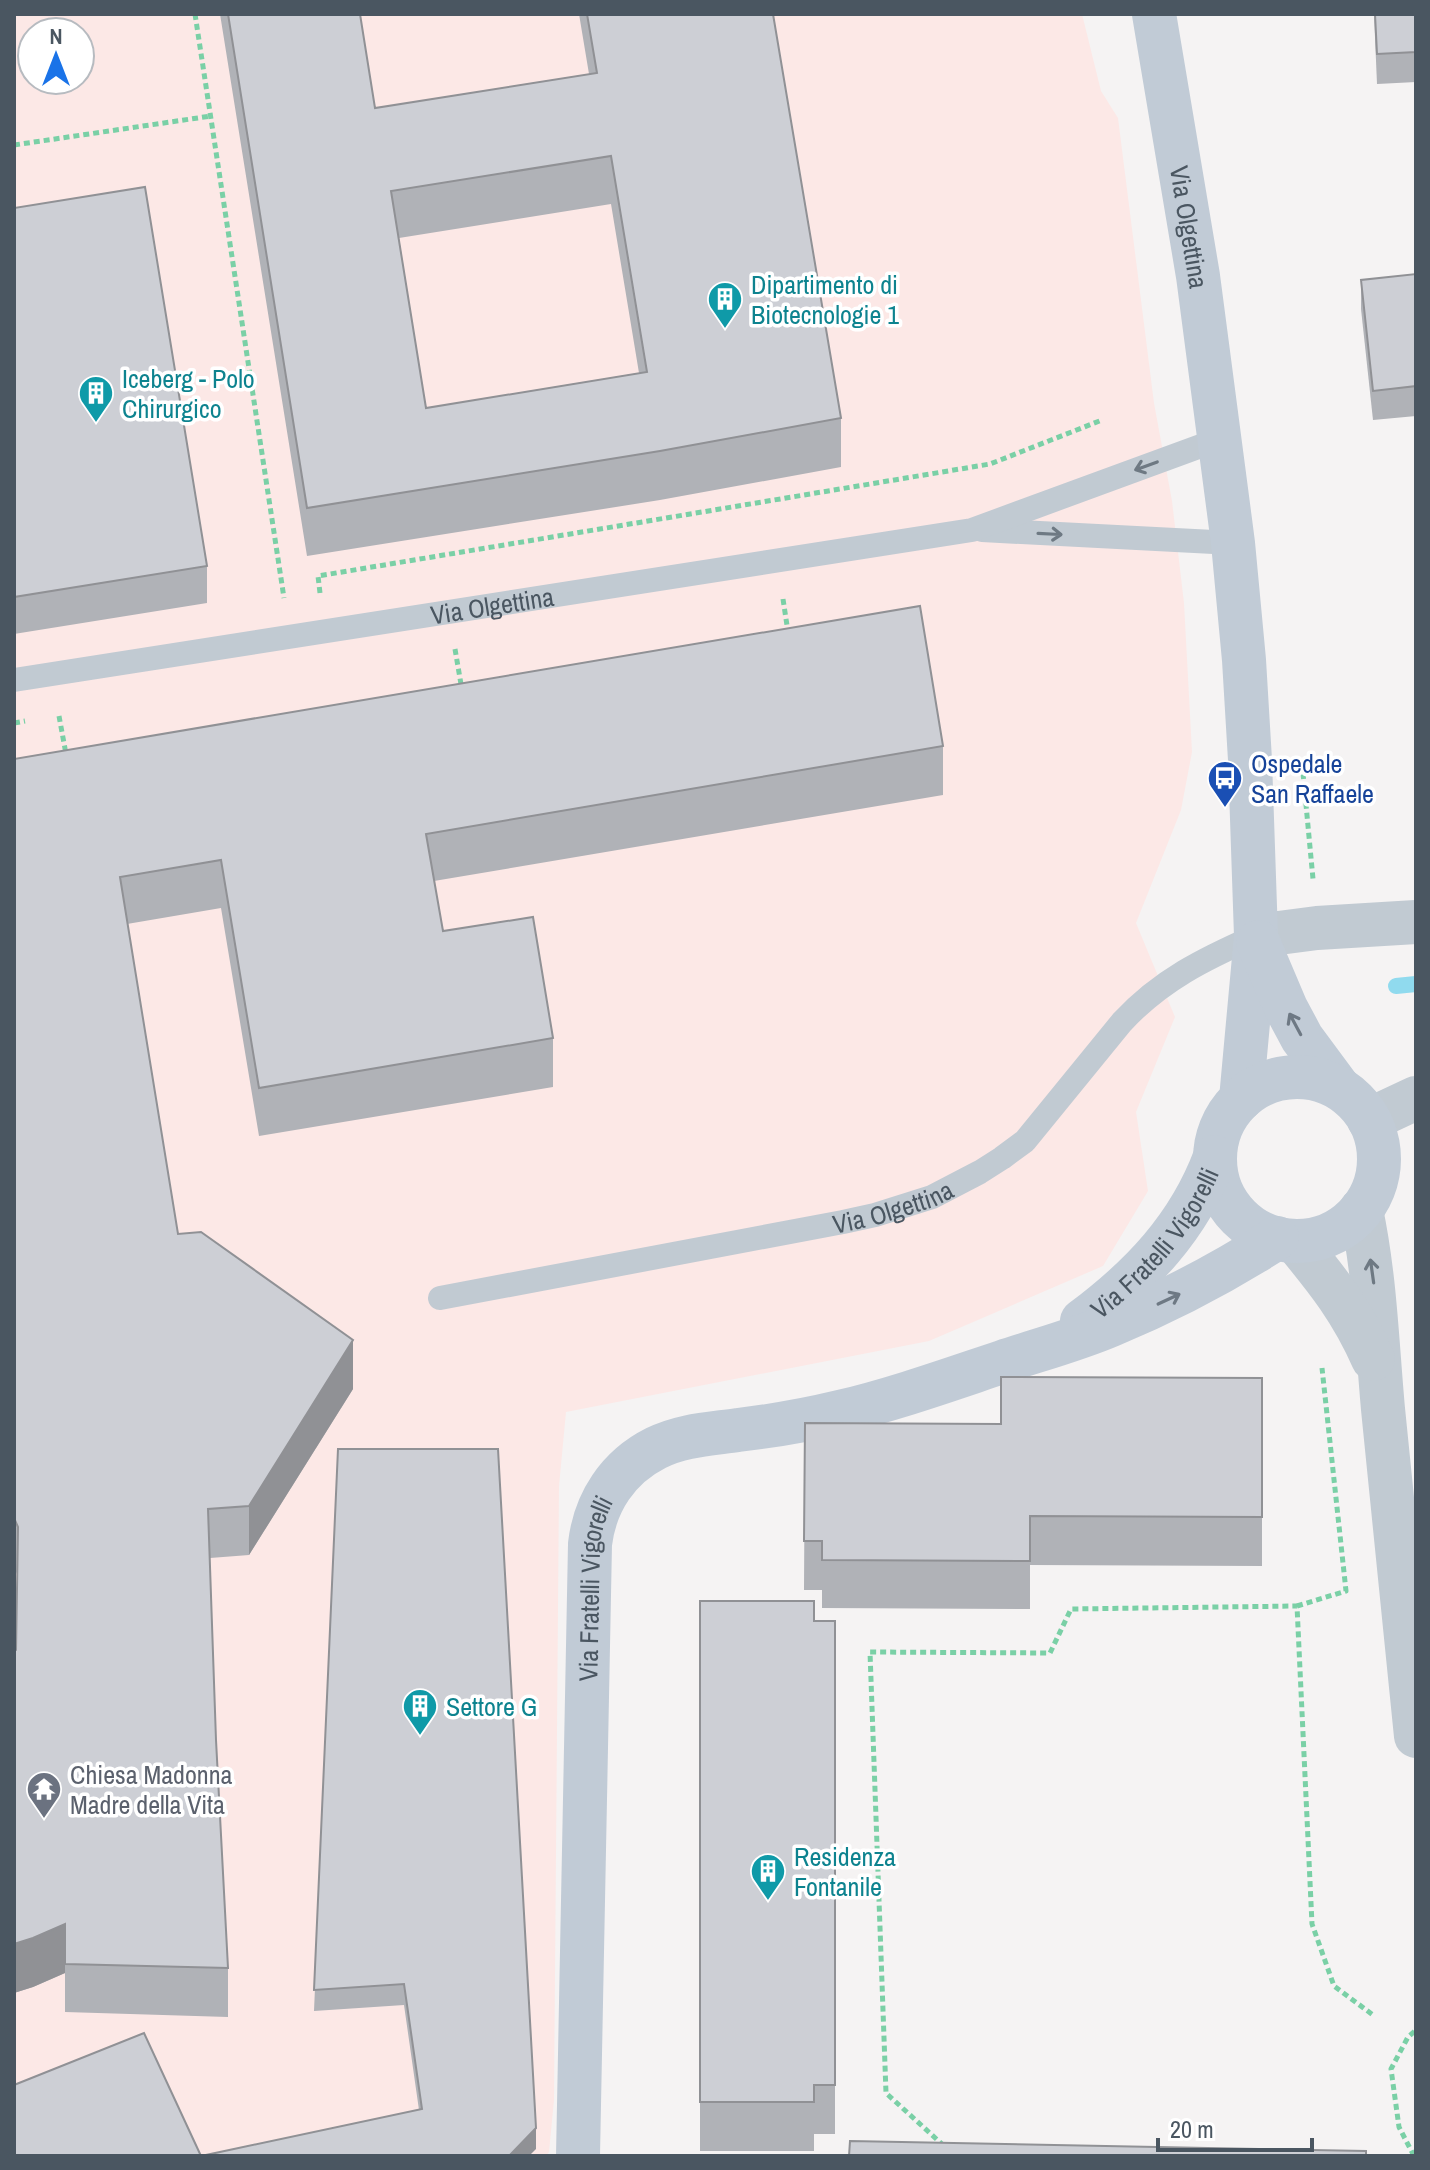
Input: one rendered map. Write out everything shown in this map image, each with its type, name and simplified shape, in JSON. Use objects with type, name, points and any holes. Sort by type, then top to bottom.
[{"type":"street","name":"Via Olgettina","points":[[1154,14],[1192,237],[1233,543],[1250,760],[1256,936],[1241,1099]]},
{"type":"street","name":"Via Olgettina","points":[[1256,936],[1317,928],[1416,922]]},
{"type":"street","name":"Via Olgettina","points":[[1256,936],[1302,1038],[1339,1088]]},
{"type":"street","points":[[1297,1076],[1339,1088],[1362,1107],[1376,1139],[1379,1160],[1376,1181],[1361,1210],[1346,1224],[1321,1237],[1286,1240],[1252,1228],[1227,1203],[1216,1174],[1217,1138],[1231,1110],[1241,1099],[1268,1082],[1297,1076]]},
{"type":"street","points":[[1369,1120],[1416,1098]]},
{"type":"street","name":"Via Fratelli Vigorelli","points":[[1044,1348],[1102,1306],[1159,1254],[1192,1207],[1215,1157]]},
{"type":"street","points":[[1361,1210],[1373,1278],[1399,1585],[1416,1736]]},
{"type":"street","points":[[1286,1240],[1336,1291],[1360,1328],[1380,1376]]},
{"type":"street","name":"Via Fratelli Vigorelli","points":[[578,2156],[590,1552],[592,1528],[602,1500],[617,1479],[658,1447],[681,1438],[779,1424],[902,1396],[1109,1326],[1286,1240]]},
{"type":"lane","name":"Via Olgettina","points":[[14,680],[972,530],[1220,439]]},
{"type":"lane","points":[[1087,488],[1079,499],[1078,519],[1092,536]]},
{"type":"lane","name":"Via Olgettina","points":[[972,530],[1233,543]]},
{"type":"lane","name":"Via Olgettina","points":[[440,1298],[843,1222],[932,1197],[980,1172],[1025,1141],[1122,1022],[1159,987],[1194,965],[1256,936]]},
{"type":"path","points":[[195,14],[284,601]]},
{"type":"path","points":[[14,145],[211,116]]},
{"type":"path","points":[[322,603],[318,576],[990,464],[1102,420]]},
{"type":"path","points":[[782,594],[788,635]]},
{"type":"path","points":[[455,649],[464,703]]},
{"type":"path","points":[[59,716],[67,757]]},
{"type":"path","points":[[1303,770],[1317,928]]},
{"type":"path","points":[[951,2152],[886,2093],[870,1652],[1050,1653],[1071,1609],[1297,1606],[1346,1591],[1321,1367]]},
{"type":"path","points":[[1297,1606],[1312,1924],[1334,1986],[1373,2015]]},
{"type":"path","points":[[1414,2156],[1399,2127],[1391,2069],[1408,2037],[1416,2030]]},
{"type":"shaded area","points":[[14,14],[1082,14],[1101,91],[1118,118],[1154,403],[1172,501],[1184,603],[1192,752],[1181,810],[1136,923],[1175,1017],[1136,1112],[1148,1191],[1103,1266],[929,1341],[566,1412],[559,1486],[554,2100],[549,2152],[546,2156],[14,2156]]},
{"type":"building","name":"Dipartimento di Biotecnologie 1","points":[[228,14],[360,14],[375,108],[597,73],[587,14],[773,14],[841,418],[660,451],[307,508]],"holes":[[[611,156],[647,372],[426,408],[391,191]]]},
{"type":"building","points":[[1375,14],[1416,14],[1416,52],[1377,54]]},
{"type":"building","name":"Iceberg - Polo Chirurgico","points":[[145,187],[207,566],[14,597],[14,208]]},
{"type":"building","points":[[1416,274],[1416,386],[1373,391],[1361,280]]},
{"type":"building","points":[[920,606],[943,746],[426,834],[443,931],[533,917],[553,1038],[259,1088],[221,860],[120,877],[178,1234],[201,1232],[353,1340],[249,1506],[208,1509],[228,1968],[65,1964],[65,1924],[14,1944],[14,1651],[18,1527],[14,1518],[14,759]]},
{"type":"building","points":[[1001,1377],[1262,1378],[1262,1517],[1030,1516],[1030,1561],[822,1560],[822,1541],[804,1541],[805,1423],[1001,1424]]},
{"type":"building","name":"Settore G","points":[[338,1449],[498,1449],[536,2128],[509,2156],[201,2156],[422,2109],[404,1984],[314,1990]]},
{"type":"building","name":"Residenza Fontanile","points":[[700,1601],[814,1601],[814,1621],[835,1621],[835,2085],[814,2085],[814,2102],[700,2102]]},
{"type":"building","points":[[144,2033],[201,2156],[14,2156],[14,2085]]},
{"type":"building","points":[[850,2141],[1366,2151],[1366,2156],[849,2156]]},
{"type":"waterway","points":[[1396,986],[1416,984]]},
{"type":"place","name":"Dipartimento di Biotecnologie 1","points":[[725,330]]},
{"type":"place","name":"Iceberg - Polo Chirurgico","points":[[96,424]]},
{"type":"place","name":"Ospedale San Raffaele","points":[[1225,809]]},
{"type":"place","name":"Settore G","points":[[420,1737]]},
{"type":"place","name":"Chiesa Madonna Madre della Vita","points":[[44,1820]]},
{"type":"place","name":"Residenza Fontanile","points":[[768,1902]]}]
